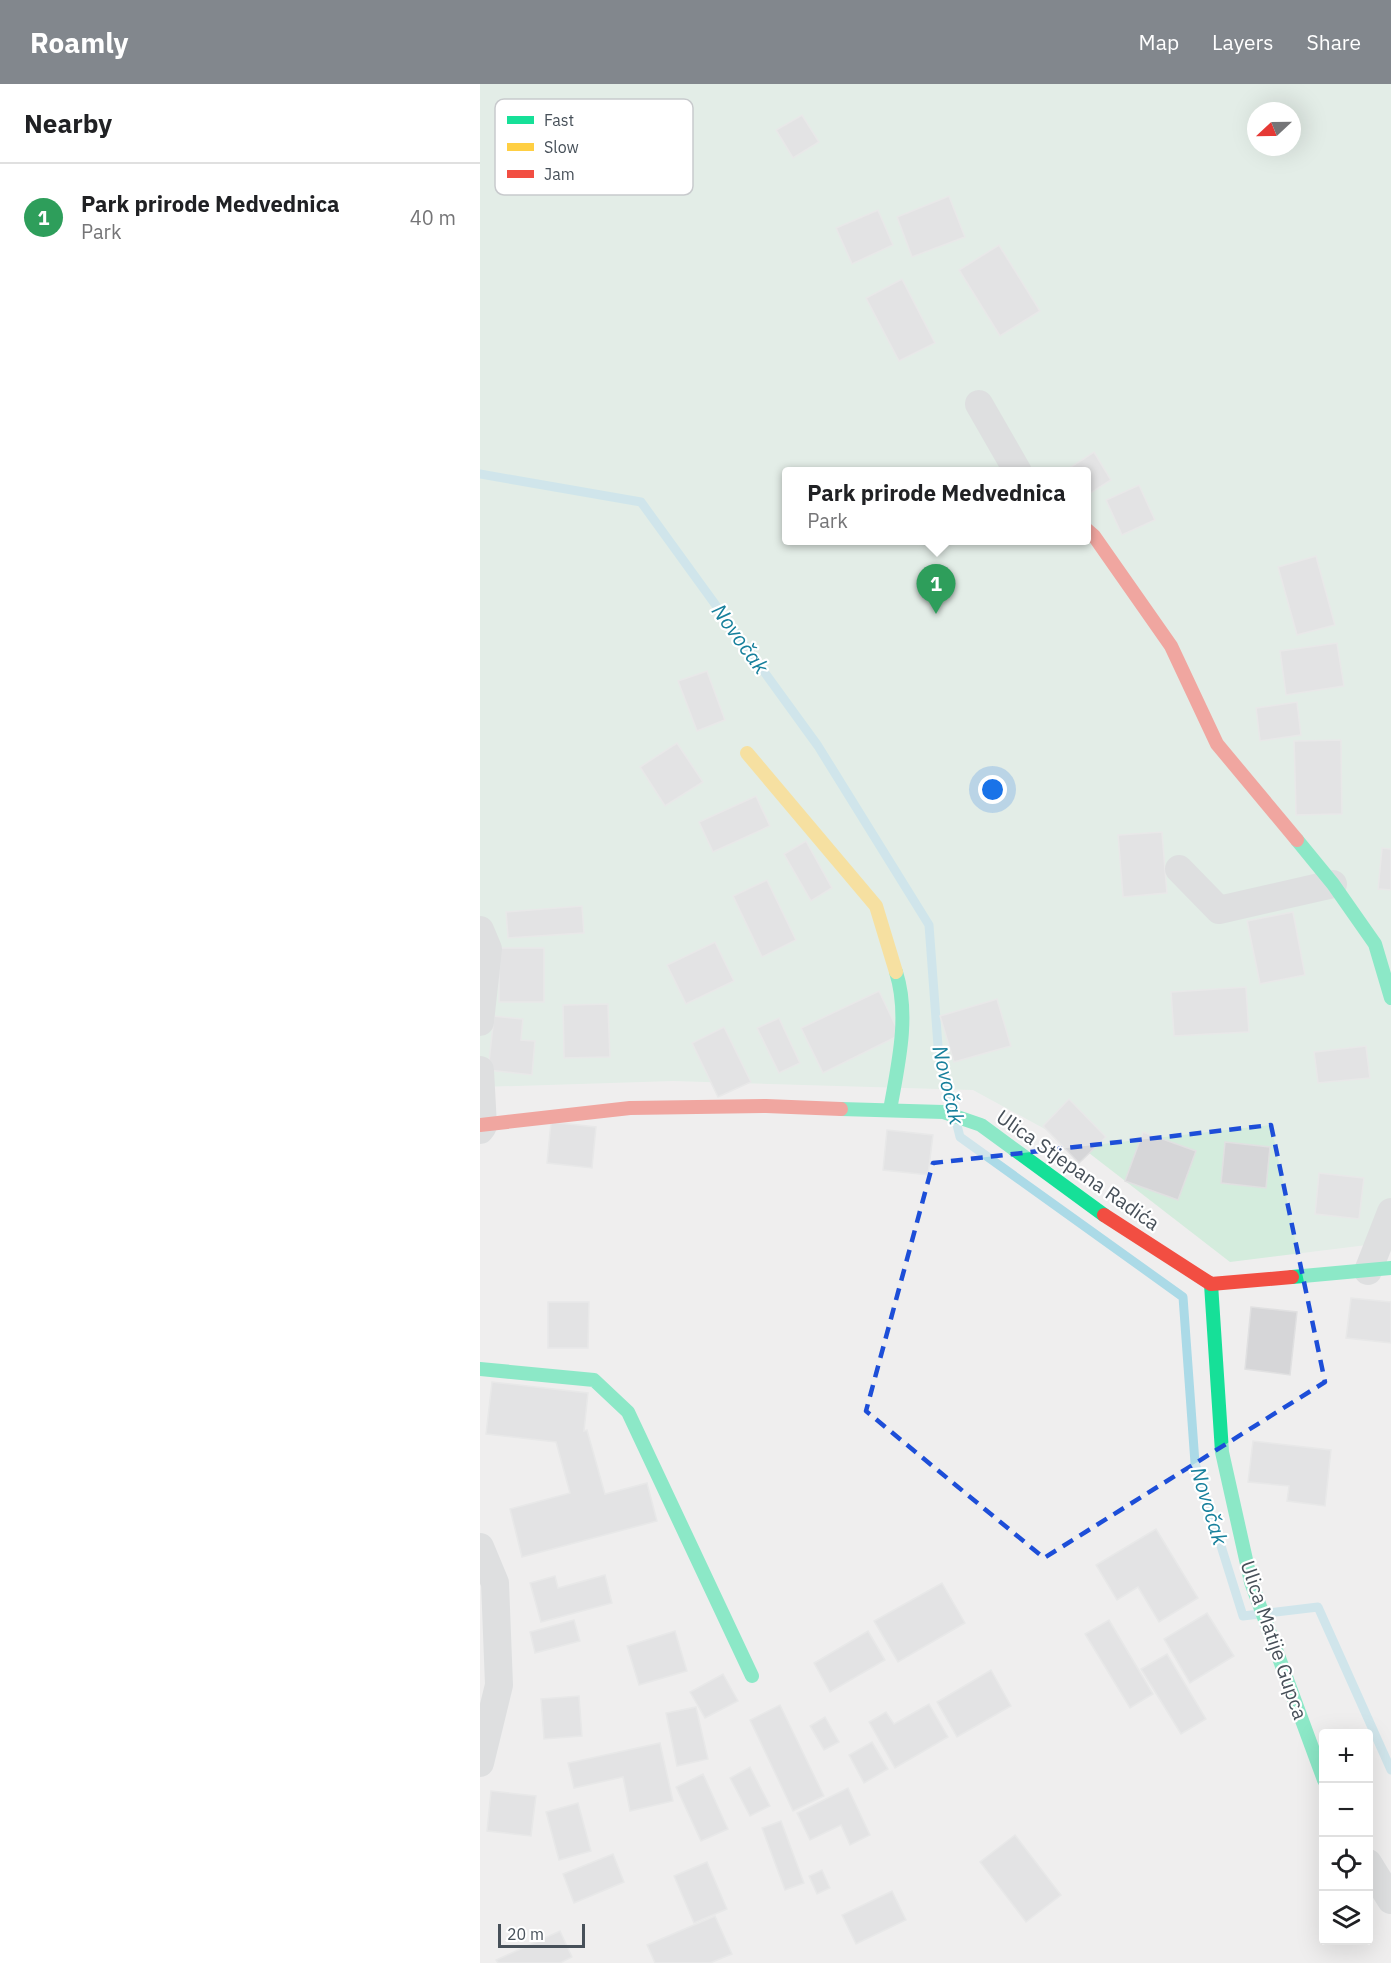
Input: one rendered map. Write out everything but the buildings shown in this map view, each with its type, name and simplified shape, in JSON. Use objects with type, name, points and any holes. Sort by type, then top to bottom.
[{"type":"street","points":[[979,404],[1016,467]]},
{"type":"street","points":[[1091,533],[1171,646],[1217,744],[1333,884],[1375,944],[1391,998]]},
{"type":"street","points":[[747,753],[876,906],[903,994],[900,1052],[890,1110]]},
{"type":"street","points":[[1179,869],[1219,910],[1333,884]]},
{"type":"street","points":[[480,930],[488,949],[480,1022]]},
{"type":"street","points":[[480,1070],[481,1127]]},
{"type":"street","name":"Ulica Stjepana Radića","points":[[481,1127],[630,1108],[766,1106],[943,1112],[981,1125],[1079,1199],[1211,1284]]},
{"type":"street","points":[[1211,1284],[1380,1269],[1391,1212]]},
{"type":"street","name":"Ulica Matije Gupca","points":[[1211,1284],[1222,1452],[1251,1582],[1319,1769]]},
{"type":"street","points":[[480,1369],[594,1380],[628,1412],[752,1676]]},
{"type":"street","points":[[480,1547],[495,1583],[499,1684],[480,1763]]},
{"type":"street","points":[[1373,1871],[1391,1900]]},
{"type":"highlighted area","points":[[1271,1125],[1325,1382],[1044,1558],[866,1411],[933,1163]]},
{"type":"green space","points":[[480,84],[1391,84],[1391,1242],[1230,1262],[1089,1153],[973,1090],[673,1081],[480,1087]]},
{"type":"waterway","name":"Novočak","points":[[480,474],[641,502],[818,746],[929,925],[938,1046],[953,1109]]},
{"type":"waterway","name":"Novočak","points":[[957,1125],[960,1137],[1183,1297],[1195,1463],[1243,1616],[1318,1607],[1391,1770]]},
{"type":"traffic: fast","points":[[1297,840],[1333,884],[1375,944],[1391,998]]},
{"type":"traffic: fast","points":[[890,1110],[899,1058],[902,1023],[902,1006],[896,972]]},
{"type":"traffic: fast","points":[[841,1109],[943,1112],[981,1125],[1104,1215]]},
{"type":"traffic: fast","points":[[1292,1277],[1391,1268]]},
{"type":"traffic: fast","points":[[1211,1284],[1222,1452],[1251,1582],[1319,1766]]},
{"type":"traffic: fast","points":[[480,1369],[594,1380],[628,1412],[752,1676]]},
{"type":"traffic: slow","points":[[747,753],[876,906],[896,972]]},
{"type":"traffic: jam","points":[[1091,533],[1171,646],[1217,744],[1297,840]]},
{"type":"traffic: jam","points":[[480,1125],[630,1108],[766,1106],[841,1109]]},
{"type":"traffic: jam","points":[[1104,1215],[1211,1284],[1292,1277]]},
{"type":"place","name":"Park prirode Medvednica","points":[[936,614]]}]
